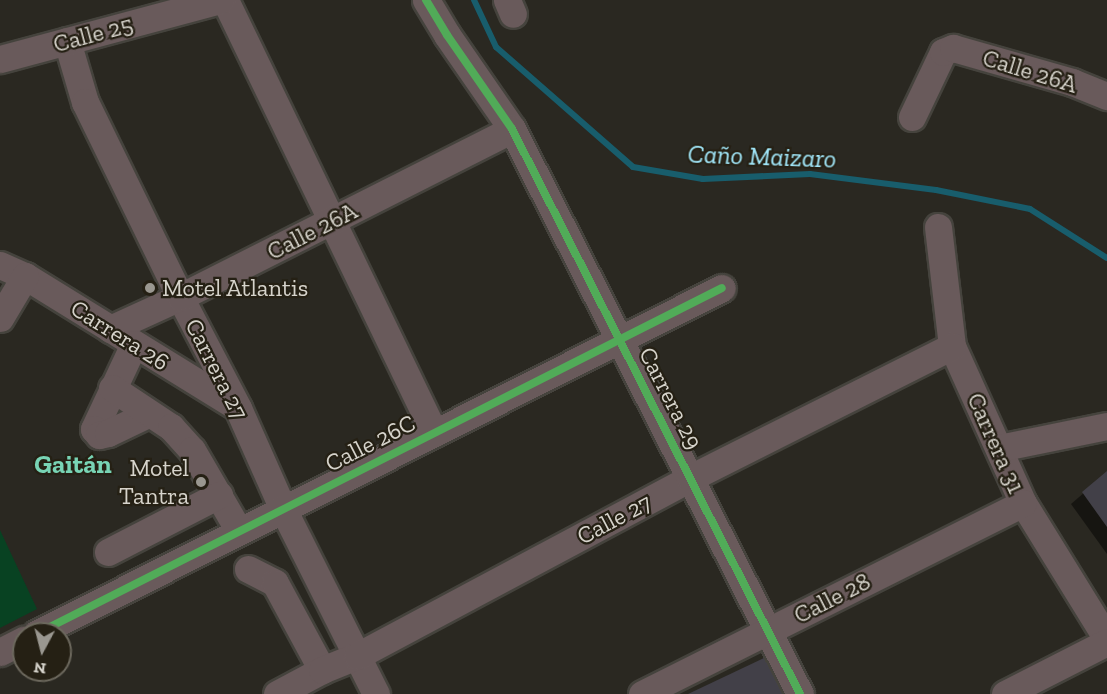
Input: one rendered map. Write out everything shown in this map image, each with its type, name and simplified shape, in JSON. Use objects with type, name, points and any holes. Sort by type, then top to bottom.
[{"type":"street","name":"Calle 25","points":[[0,59],[220,0]]},
{"type":"street","points":[[225,0],[434,433]]},
{"type":"street","name":"Carrera 29","points":[[426,0],[447,35],[512,129],[800,694]]},
{"type":"street","name":"Carrera 27","points":[[67,41],[85,102],[180,297],[238,408],[283,509],[376,694]]},
{"type":"street","name":"Calle 26A","points":[[912,117],[944,52],[953,48],[1072,82],[1107,96]]},
{"type":"street","name":"Calle 26A","points":[[110,329],[180,297],[512,129]]},
{"type":"street","name":"Carrera 31","points":[[938,227],[952,346],[1023,503],[1107,641]]},
{"type":"street","name":"Carrera 26","points":[[0,265],[25,276],[238,408]]},
{"type":"street","points":[[0,318],[25,276]]},
{"type":"street","name":"Calle 26C","points":[[60,622],[722,288]]},
{"type":"street","points":[[134,344],[94,429],[99,435],[148,414]]},
{"type":"street","name":"Calle 27","points":[[277,694],[322,670],[357,656],[690,478],[952,346]]},
{"type":"street","points":[[112,388],[148,414],[171,426],[192,450],[239,531]]},
{"type":"street","points":[[999,448],[1107,426]]},
{"type":"street","points":[[108,552],[219,495]]},
{"type":"street","name":"Calle 28","points":[[642,694],[1023,503]]},
{"type":"street","points":[[248,569],[275,583],[322,670]]},
{"type":"street","points":[[1005,694],[1107,641]]},
{"type":"green space","points":[[0,530],[37,609],[0,628]]},
{"type":"building","points":[[1107,471],[1107,527],[1082,492]]},
{"type":"building","points":[[768,656],[787,694],[688,694]]},
{"type":"waterway","name":"Caño Maizaro","points":[[474,0],[496,47],[633,167],[703,179],[810,174],[936,190],[1030,209],[1107,258]]},
{"type":"cycle path","points":[[426,0],[447,35],[512,129],[800,694]]},
{"type":"cycle path","points":[[60,622],[722,288]]},
{"type":"place","name":"Motel Atlantis","points":[[150,288]]},
{"type":"place","name":"Motel Tantra","points":[[201,482]]},
{"type":"district","name":"Gaitán","points":[[73,465]]}]
